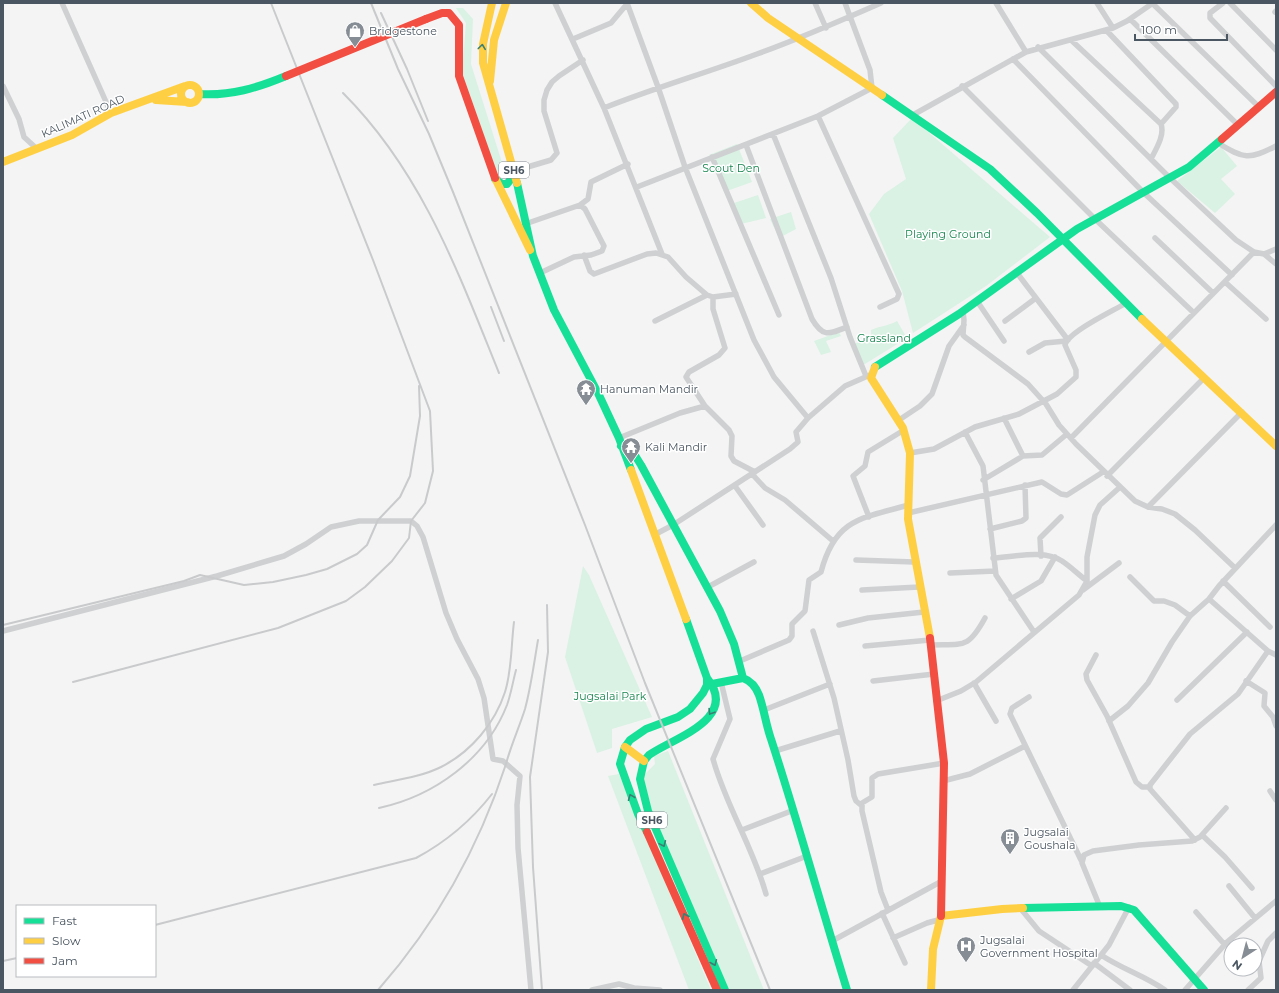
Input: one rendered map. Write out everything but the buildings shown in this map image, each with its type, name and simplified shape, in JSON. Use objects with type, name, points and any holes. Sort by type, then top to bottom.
[{"type":"street","points":[[62,3],[111,113]]},
{"type":"street","name":"SH6","points":[[492,3],[482,43],[481,57],[483,69],[490,85],[515,173],[528,223],[533,256],[554,310],[598,393],[620,442],[717,698],[712,710],[703,722],[693,731],[655,750],[644,761],[640,779],[648,811],[725,990]]},
{"type":"street","name":"SH6","points":[[490,85],[494,40],[506,3]]},
{"type":"street","points":[[555,3],[583,60],[628,164],[662,254]]},
{"type":"street","points":[[572,39],[611,23],[627,3]]},
{"type":"street","points":[[627,3],[658,87],[685,167],[762,358],[774,377],[808,418]]},
{"type":"street","points":[[752,3],[768,18],[990,169],[1012,187],[1061,239],[1126,303],[1276,446]]},
{"type":"street","points":[[815,3],[826,28]]},
{"type":"street","points":[[845,3],[870,70],[872,88]]},
{"type":"street","points":[[604,108],[658,87],[729,64],[826,28],[881,3]]},
{"type":"street","points":[[996,3],[1026,52]]},
{"type":"street","points":[[1097,3],[1113,28]]},
{"type":"street","points":[[911,116],[962,86],[1026,52],[1113,28],[1130,19],[1153,3],[1259,107]]},
{"type":"street","points":[[1223,3],[1210,14],[1210,18],[1276,86]]},
{"type":"street","points":[[1230,3],[1276,50]]},
{"type":"street","points":[[199,94],[226,96],[245,93],[426,19],[442,13],[449,13],[458,25],[459,76],[496,179],[533,256]]},
{"type":"street","points":[[1130,19],[1238,125]]},
{"type":"street","points":[[1106,30],[1176,104],[1176,107],[1161,124]]},
{"type":"street","points":[[1071,40],[1161,124],[1161,137],[1151,159]]},
{"type":"street","points":[[1038,48],[1170,178],[1236,240],[1254,252],[1264,254],[1276,264]]},
{"type":"street","points":[[1013,59],[1144,193],[1232,275]]},
{"type":"street","points":[[496,179],[502,184],[507,184],[515,173],[551,160],[558,153],[548,126],[544,100],[552,82],[583,60]]},
{"type":"street","points":[[193,85],[197,88],[199,94],[195,101],[187,102],[182,96],[182,91],[185,86],[193,85]]},
{"type":"street","points":[[3,86],[13,104],[24,137],[36,148]]},
{"type":"street","name":"KALIMATI ROAD","points":[[3,162],[72,135],[111,113],[151,100],[185,86]]},
{"type":"street","points":[[962,86],[1095,219],[1194,313]]},
{"type":"street","points":[[637,187],[818,116],[872,88]]},
{"type":"street","points":[[654,534],[673,525],[796,445],[799,438],[796,432],[808,418],[845,386],[868,376],[873,368],[963,311],[1061,239],[1190,167],[1276,92]]},
{"type":"street","name":"KALIMATI ROAD","points":[[151,100],[187,102]]},
{"type":"street","points":[[818,116],[899,294],[897,299],[880,307]]},
{"type":"street","points":[[773,134],[831,278],[847,327],[868,376],[899,420],[904,430],[910,453],[908,509],[914,562],[930,642],[944,763],[942,881],[931,990]]},
{"type":"street","points":[[1218,143],[1244,157],[1258,155],[1276,146]]},
{"type":"street","points":[[746,144],[812,319],[818,328],[824,333],[830,333],[847,327]]},
{"type":"street","points":[[712,157],[779,315]]},
{"type":"street","points":[[528,223],[580,205],[588,199],[589,185],[594,179],[628,164]]},
{"type":"street","points":[[540,273],[574,257],[591,255],[602,250],[604,246],[585,209],[580,205]]},
{"type":"street","points":[[1155,238],[1213,293]]},
{"type":"street","points":[[1264,254],[1276,249]]},
{"type":"street","points":[[584,255],[590,271],[594,274],[656,252],[668,257],[686,277],[710,296],[725,348],[719,355],[689,372],[686,377],[705,406],[729,430],[732,436],[731,456],[734,461],[754,473],[765,488],[785,500],[833,541]]},
{"type":"street","points":[[983,480],[1023,456],[1042,455],[1069,436],[1254,252]]},
{"type":"street","points":[[1016,273],[1067,341]]},
{"type":"street","points":[[1225,282],[1266,319]]},
{"type":"street","points":[[655,321],[710,296],[736,294]]},
{"type":"street","points":[[1005,321],[1036,298]]},
{"type":"street","points":[[977,301],[1004,341]]},
{"type":"street","points":[[1028,352],[1045,343],[1067,341],[1126,303]]},
{"type":"street","points":[[963,311],[964,337],[1028,384],[1044,401],[1059,425],[1105,474],[1135,501],[1148,507],[1168,511],[1182,519],[1235,568]]},
{"type":"street","points":[[899,420],[920,406],[932,394],[949,346],[964,325]]},
{"type":"street","points":[[910,453],[934,449],[966,432],[1019,414],[1057,394],[1076,377],[1076,370],[1065,345],[1067,341]]},
{"type":"street","points":[[740,661],[789,640],[792,636],[792,624],[805,612],[810,580],[821,572],[826,554],[833,541],[849,525],[868,517],[986,496],[1025,485],[1042,482],[1064,495],[1105,474],[1204,378]]},
{"type":"street","points":[[705,406],[680,413],[620,442],[636,457],[708,588],[732,637],[740,661],[743,678]]},
{"type":"street","points":[[1148,507],[1242,412]]},
{"type":"street","points":[[1004,418],[1023,456]]},
{"type":"street","points":[[868,517],[853,476],[865,466],[868,452],[904,430]]},
{"type":"street","points":[[966,432],[982,466],[995,571],[1011,599],[1034,632]]},
{"type":"street","points":[[990,529],[1022,521],[1026,518],[1025,485]]},
{"type":"street","points":[[734,486],[763,525]]},
{"type":"street","points":[[1083,590],[1087,581],[1087,557],[1095,515],[1100,505],[1120,488]]},
{"type":"street","points":[[1041,556],[1040,538],[1061,517]]},
{"type":"street","points":[[3,631],[217,576],[284,556],[306,544],[331,527],[359,521],[411,521],[417,526],[423,537],[446,613],[457,639],[478,679],[484,698],[493,758],[503,761],[520,776],[517,805],[518,848],[531,990]]},
{"type":"street","points":[[1109,721],[1128,706],[1148,683],[1172,642],[1190,616],[1209,598],[1276,525]]},
{"type":"street","points":[[993,558],[1041,556],[1054,558],[1062,561],[1087,581]]},
{"type":"street","points":[[1011,599],[1041,581],[1054,558]]},
{"type":"street","points":[[856,560],[914,562]]},
{"type":"street","points":[[708,588],[754,562]]},
{"type":"street","points":[[936,701],[974,683],[1083,590],[1119,563]]},
{"type":"street","points":[[950,573],[995,571]]},
{"type":"street","points":[[1130,577],[1154,601],[1164,601],[1175,604],[1190,616]]},
{"type":"street","points":[[1223,581],[1270,627]]},
{"type":"street","points":[[862,590],[919,587]]},
{"type":"street","points":[[1209,598],[1268,651],[1276,655]]},
{"type":"street","points":[[839,625],[868,618],[924,612]]},
{"type":"street","points":[[864,646],[930,642],[959,644],[971,640],[985,618]]},
{"type":"street","points":[[813,631],[830,684],[848,760],[854,796],[856,801],[862,806],[885,912],[893,938],[905,963]]},
{"type":"street","points":[[1177,700],[1247,632]]},
{"type":"street","points":[[1149,787],[1190,734],[1238,694],[1268,651]]},
{"type":"street","points":[[1096,656],[1086,676],[1109,721],[1136,782],[1142,787],[1149,787],[1195,840]]},
{"type":"street","points":[[873,681],[934,674]]},
{"type":"street","points":[[644,761],[625,747],[636,734],[678,717],[690,709],[712,682],[743,678],[748,680],[755,687],[764,710],[847,990]]},
{"type":"street","points":[[1246,681],[1265,693],[1264,706],[1274,714],[1276,726]]},
{"type":"street","points":[[712,682],[730,719],[713,759],[730,806],[742,830],[760,874],[766,894]]},
{"type":"street","points":[[974,683],[996,722]]},
{"type":"street","points":[[764,710],[830,684]]},
{"type":"street","points":[[1029,697],[1010,711],[1025,746],[1081,860],[1100,907]]},
{"type":"street","points":[[775,751],[840,731]]},
{"type":"street","points":[[943,781],[970,774],[1025,746]]},
{"type":"street","name":"SH6","points":[[625,747],[620,764],[630,794],[717,990]]},
{"type":"street","points":[[862,806],[864,802],[872,797],[871,781],[875,775],[944,763]]},
{"type":"street","points":[[1270,791],[1276,800]]},
{"type":"street","points":[[1081,860],[1084,854],[1093,851],[1195,840],[1226,808]]},
{"type":"street","points":[[742,830],[794,810]]},
{"type":"street","points":[[1202,834],[1225,857],[1252,888]]},
{"type":"street","points":[[760,874],[807,856]]},
{"type":"street","points":[[832,941],[942,881]]},
{"type":"street","points":[[1229,886],[1255,918]]},
{"type":"street","points":[[1234,937],[1276,901]]},
{"type":"street","points":[[893,938],[939,918],[1021,909],[1100,907],[1129,908],[1140,915],[1204,990]]},
{"type":"street","points":[[1073,990],[1110,945],[1129,908]]},
{"type":"street","points":[[1021,909],[1039,931],[1130,990]]},
{"type":"street","points":[[1196,912],[1223,943]]},
{"type":"street","points":[[1248,990],[1261,978],[1259,961],[1268,941],[1276,933]]},
{"type":"street","points":[[1185,990],[1223,947]]},
{"type":"street","points":[[1101,955],[1118,966],[1153,982],[1165,990]]},
{"type":"street","points":[[592,990],[619,984],[631,989],[660,990]]},
{"type":"green space","points":[[456,8],[463,8],[473,19],[471,64],[504,169],[500,172],[496,170],[462,72],[466,23]]},
{"type":"green space","name":"Playing Ground","points":[[912,118],[1050,237],[986,286],[913,333],[902,291],[869,214],[884,194],[906,179],[893,138]]},
{"type":"green space","name":"Scout Den","points":[[737,144],[752,182],[724,192],[709,155]]},
{"type":"green space","points":[[1221,147],[1237,166],[1221,179],[1235,194],[1215,213],[1177,181]]},
{"type":"green space","points":[[758,195],[766,218],[741,224],[734,203]]},
{"type":"green space","points":[[791,212],[796,229],[779,238],[770,219]]},
{"type":"green space","name":"Grassland","points":[[897,321],[907,338],[860,367],[851,345],[871,338],[871,330]]},
{"type":"green space","points":[[839,332],[841,336],[826,341],[831,352],[821,355],[814,341]]},
{"type":"green space","name":"Jugsalai Park","points":[[583,566],[589,575],[652,717],[612,729],[612,748],[597,753],[565,657]]},
{"type":"green space","points":[[668,751],[764,990],[729,990],[648,803],[642,777],[655,764],[654,756]]},
{"type":"green space","points":[[619,774],[711,990],[689,990],[608,776]]},
{"type":"railway","points":[[73,682],[278,628],[346,601],[365,587],[392,561],[409,538],[411,521],[425,503],[433,471],[430,411],[373,260],[271,3]]},
{"type":"railway","points":[[371,3],[398,69],[429,134],[453,192],[585,525],[645,683],[770,990]]},
{"type":"railway","points":[[381,13],[407,69],[428,121]]},
{"type":"railway","points":[[343,93],[371,124],[395,156],[416,190],[452,261],[499,373]]},
{"type":"railway","points":[[491,307],[504,341]]},
{"type":"railway","points":[[3,625],[184,581],[200,575],[244,585],[273,582],[327,569],[357,554],[367,545],[378,520],[400,497],[410,476],[420,416],[419,386]]},
{"type":"railway","points":[[542,990],[533,867],[530,777],[548,652],[547,605]]},
{"type":"railway","points":[[374,785],[417,776],[441,767],[452,761],[472,745],[480,736],[495,715],[505,692],[510,666],[514,622]]},
{"type":"railway","points":[[378,990],[419,939],[437,911],[469,855],[483,825],[525,709],[531,684],[538,640]]},
{"type":"railway","points":[[379,808],[419,794],[438,784],[456,772],[472,758],[486,742],[498,724],[507,705],[516,670]]},
{"type":"railway","points":[[156,925],[416,858],[448,838],[467,822],[492,794]]},
{"type":"railway","points":[[3,961],[16,958]]},
{"type":"traffic: fast","points":[[199,94],[222,94],[244,90],[286,76]]},
{"type":"traffic: fast","points":[[882,95],[990,169],[1037,213],[1142,319]]},
{"type":"traffic: fast","points":[[875,367],[959,314],[1077,229],[1189,167],[1222,139]]},
{"type":"traffic: fast","points":[[495,179],[502,184],[507,184],[515,174]]},
{"type":"traffic: fast","points":[[517,183],[533,256],[554,310],[598,393],[619,438],[631,470]]},
{"type":"traffic: fast","points":[[621,446],[636,457],[641,465],[720,611],[734,644],[743,678]]},
{"type":"traffic: fast","points":[[647,832],[638,814],[620,764],[625,747],[630,740],[646,729],[678,717],[690,709],[703,693],[707,685],[707,678],[686,619]]},
{"type":"traffic: fast","points":[[707,678],[715,692],[715,705],[709,716],[699,726],[687,734],[649,755],[644,761],[640,779],[648,811],[725,990]]},
{"type":"traffic: fast","points":[[707,685],[743,678],[751,683],[758,692],[769,734],[791,801],[847,990]]},
{"type":"traffic: fast","points":[[1023,908],[1121,906],[1134,910],[1204,990]]},
{"type":"traffic: slow","points":[[492,3],[483,44],[483,63],[517,183]]},
{"type":"traffic: slow","points":[[490,81],[494,40],[506,3]]},
{"type":"traffic: slow","points":[[751,3],[768,18],[882,95]]},
{"type":"traffic: slow","points":[[190,85],[196,88],[199,94],[196,100],[190,103],[184,100],[181,94],[184,88],[190,85]]},
{"type":"traffic: slow","points":[[3,162],[72,135],[111,113],[185,86]]},
{"type":"traffic: slow","points":[[156,100],[187,102]]},
{"type":"traffic: slow","points":[[495,178],[530,250]]},
{"type":"traffic: slow","points":[[1142,319],[1276,446]]},
{"type":"traffic: slow","points":[[875,367],[871,378],[903,428],[910,453],[908,519],[930,638]]},
{"type":"traffic: slow","points":[[631,470],[686,619]]},
{"type":"traffic: slow","points":[[625,747],[644,761]]},
{"type":"traffic: slow","points":[[931,990],[933,949],[941,916],[1023,908]]},
{"type":"traffic: jam","points":[[426,19],[442,13],[449,13],[459,25],[459,76],[495,178]]},
{"type":"traffic: jam","points":[[286,76],[426,19]]},
{"type":"traffic: jam","points":[[1222,139],[1276,92]]},
{"type":"traffic: jam","points":[[930,638],[944,763],[941,916]]},
{"type":"traffic: jam","points":[[647,832],[717,990]]},
{"type":"place","name":"Bridgestone","points":[[355,48]]},
{"type":"place","name":"Hanuman Mandir","points":[[586,406]]},
{"type":"place","name":"Kali Mandir","points":[[631,464]]},
{"type":"place","name":"Jugsalai Goushala","points":[[1010,855]]},
{"type":"place","name":"Jugsalai Government Hospital","points":[[966,963]]}]
